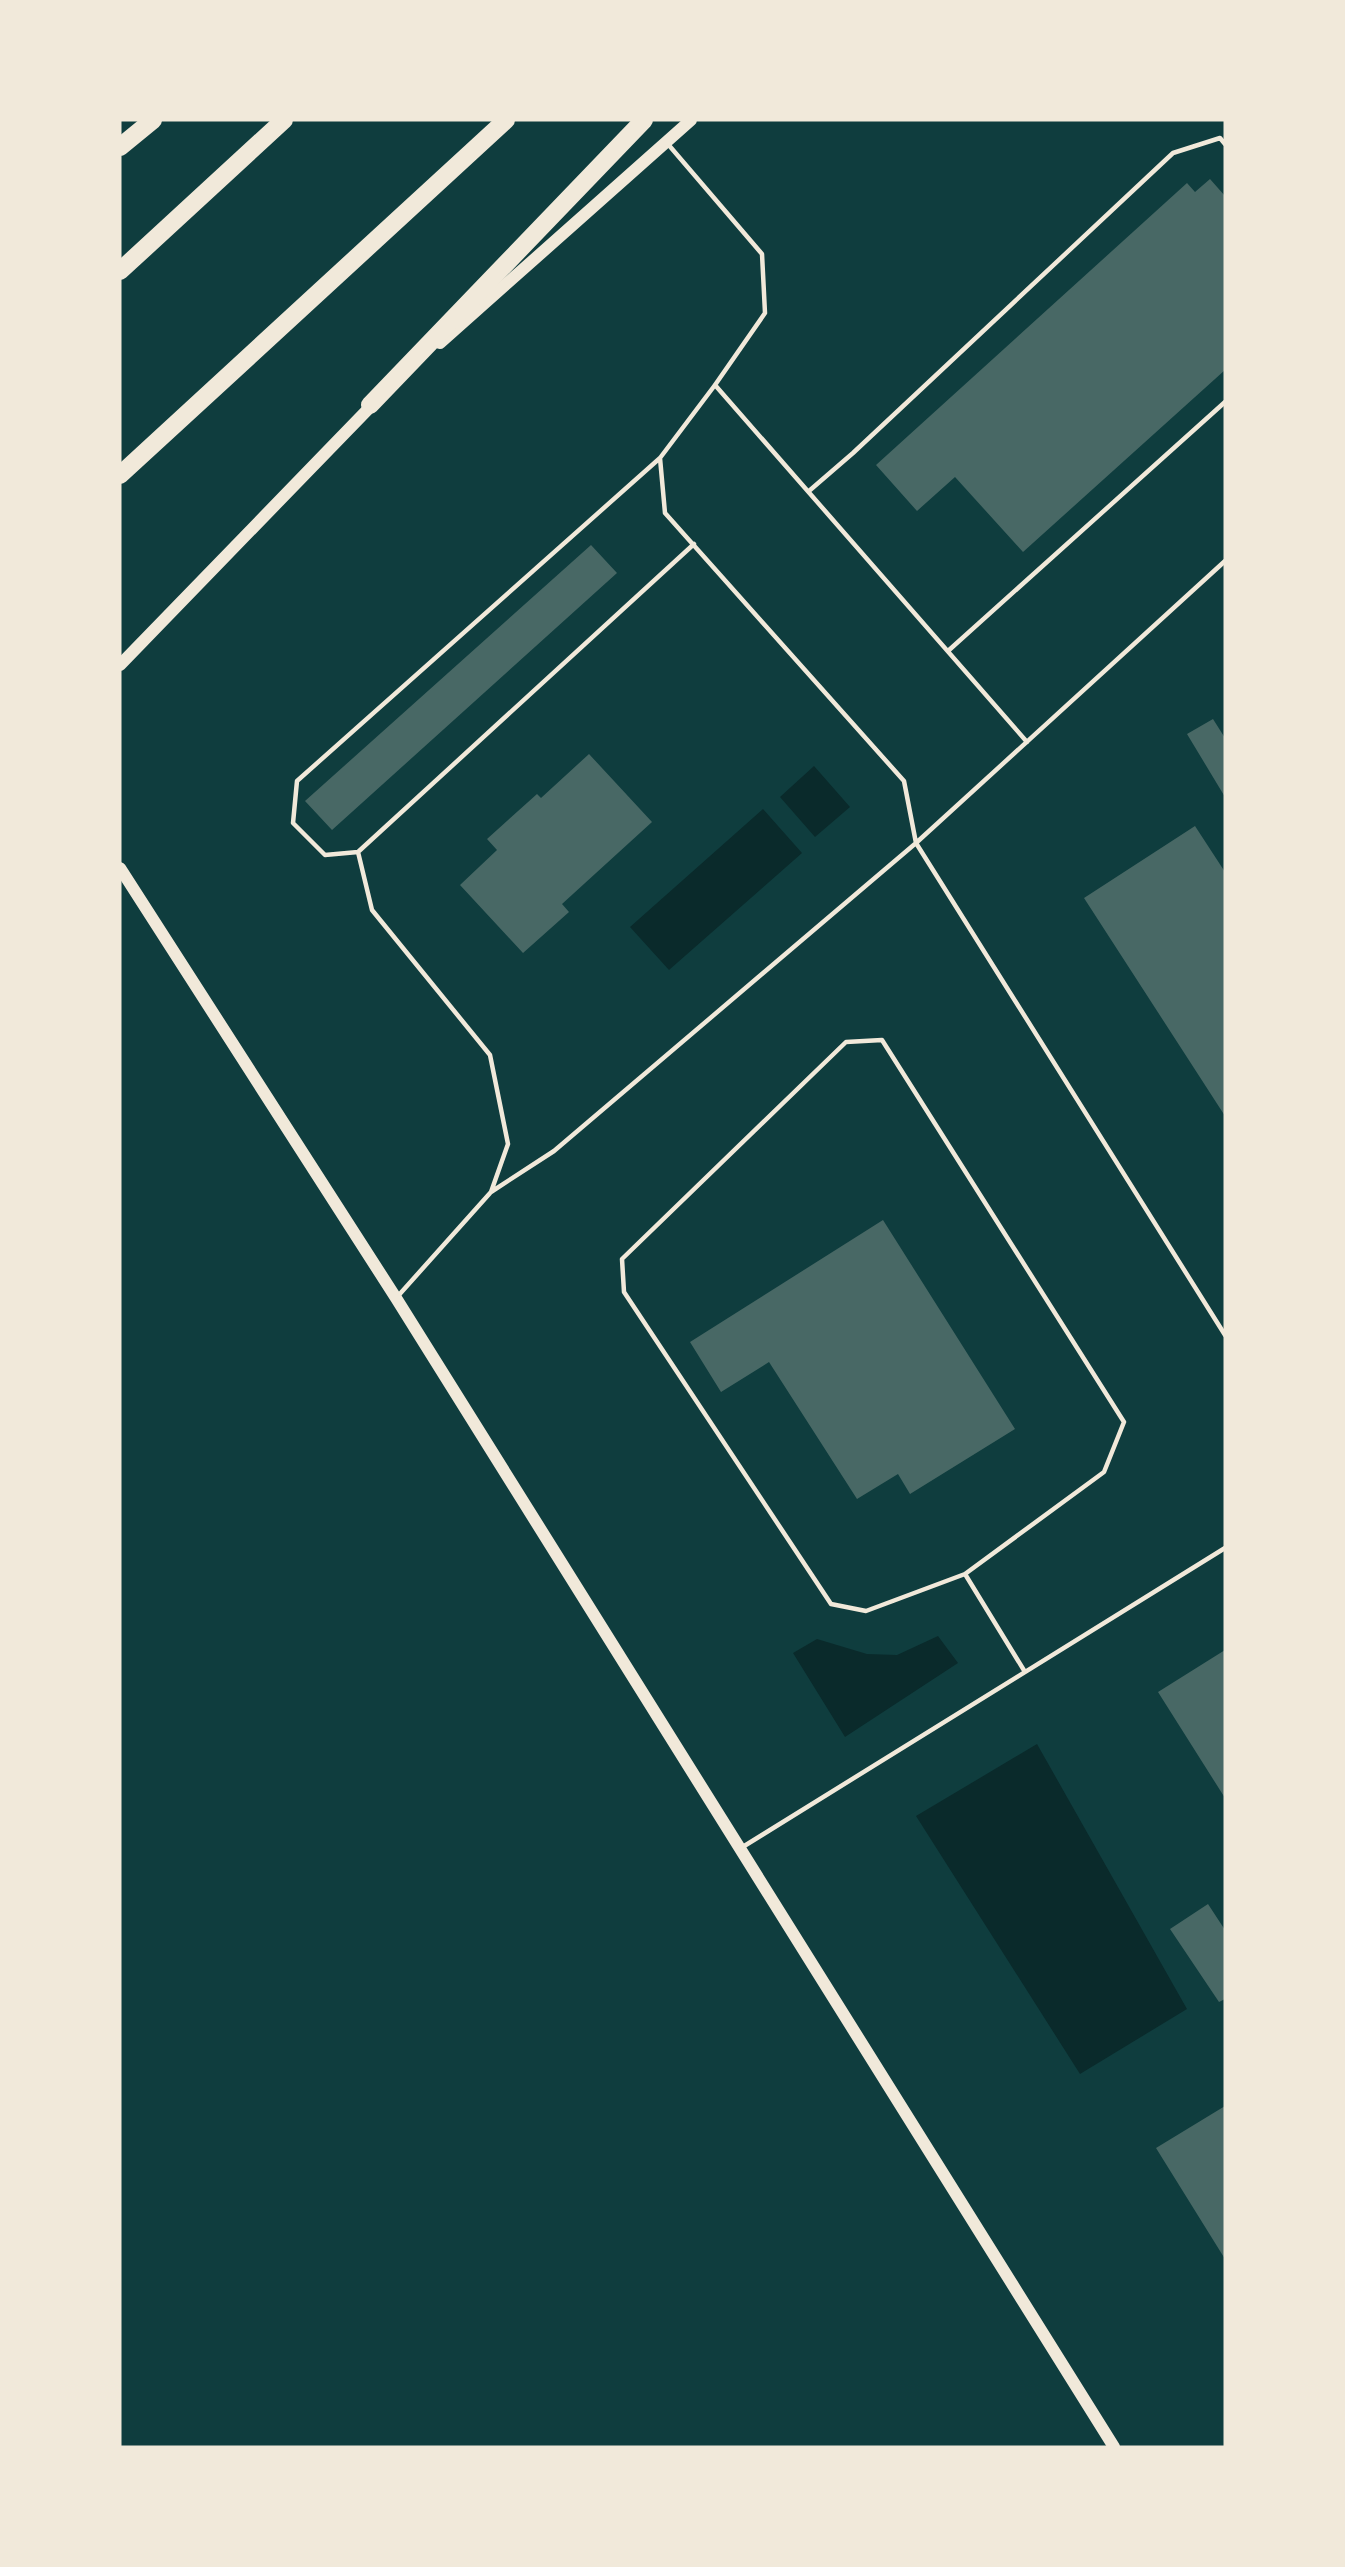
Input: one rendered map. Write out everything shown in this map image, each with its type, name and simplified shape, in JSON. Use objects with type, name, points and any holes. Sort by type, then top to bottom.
[{"type":"highway","points":[[120,147],[153,120]]},
{"type":"highway","points":[[120,271],[284,120]]},
{"type":"highway","points":[[120,475],[215,385],[506,120]]},
{"type":"highway","points":[[370,405],[644,120]]},
{"type":"main road","points":[[120,665],[370,405],[691,120]]},
{"type":"main road","points":[[120,868],[396,1298],[1114,2447]]},
{"type":"lane","points":[[809,491],[853,453],[1173,153],[1220,138],[1225,144]]},
{"type":"lane","points":[[666,142],[762,254],[765,313],[660,458],[297,782],[293,823],[325,855],[358,852],[694,543]]},
{"type":"lane","points":[[715,385],[1027,742]]},
{"type":"lane","points":[[948,651],[1225,402]]},
{"type":"lane","points":[[660,458],[665,513],[904,781],[916,843],[1225,1335]]},
{"type":"lane","points":[[396,1298],[491,1192],[554,1151],[916,843],[1225,561]]},
{"type":"lane","points":[[358,852],[372,910],[490,1055],[508,1144],[491,1192]]},
{"type":"lane","points":[[882,1040],[1124,1422],[1104,1472],[965,1574],[866,1611],[831,1605],[624,1292],[622,1259],[846,1042],[882,1040]]},
{"type":"lane","points":[[739,1850],[1225,1548]]},
{"type":"lane","points":[[965,1574],[1025,1672]]},
{"type":"water","points":[[814,766],[850,807],[815,837],[780,797]]},
{"type":"water","points":[[763,809],[802,853],[669,970],[630,927]]},
{"type":"water","points":[[938,1636],[958,1663],[845,1737],[793,1653],[817,1639],[867,1654],[897,1655]]},
{"type":"water","points":[[1037,1744],[1187,2009],[1080,2074],[916,1816]]},
{"type":"building","points":[[1210,179],[1225,196],[1225,370],[1023,552],[955,477],[917,511],[876,465],[1187,183],[1195,192]]},
{"type":"building","points":[[591,545],[617,573],[332,830],[305,801]]},
{"type":"building","points":[[1213,719],[1225,738],[1225,797],[1187,734]]},
{"type":"building","points":[[589,754],[652,822],[562,904],[569,912],[523,953],[460,885],[497,850],[487,839],[537,794],[541,798]]},
{"type":"building","points":[[1195,826],[1225,872],[1225,1116],[1084,898]]},
{"type":"building","points":[[883,1220],[1015,1429],[910,1494],[898,1474],[857,1499],[769,1362],[721,1392],[690,1342]]},
{"type":"building","points":[[1225,1650],[1225,1798],[1158,1692]]},
{"type":"building","points":[[1208,1904],[1225,1930],[1225,1999],[1219,2002],[1170,1929]]},
{"type":"building","points":[[1225,2106],[1225,2259],[1156,2148]]}]
